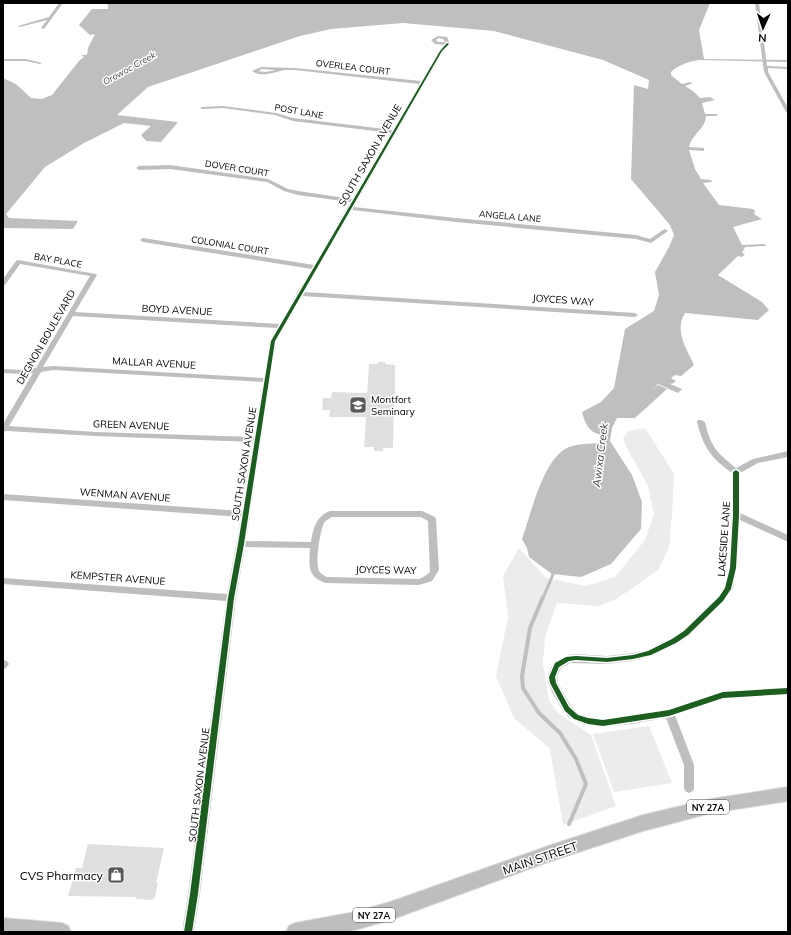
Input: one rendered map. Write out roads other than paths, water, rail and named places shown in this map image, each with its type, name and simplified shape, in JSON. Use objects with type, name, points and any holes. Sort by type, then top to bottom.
[{"type":"main road","name":"MAIN STREET","points":[[295,932],[355,921],[383,913],[643,823],[711,806],[788,794]]},
{"type":"main road","points":[[3,927],[62,932]]},
{"type":"street","points":[[43,28],[61,3]]},
{"type":"street","points":[[757,3],[766,72],[788,112]]},
{"type":"street","points":[[20,26],[50,18]]},
{"type":"street","name":"SOUTH SAXON AVENUE","points":[[188,932],[231,598],[273,341],[422,83],[441,51],[448,44]]},
{"type":"street","points":[[3,60],[26,60],[40,63]]},
{"type":"street","points":[[766,66],[788,68]]},
{"type":"street","name":"OVERLEA COURT","points":[[283,69],[267,74],[254,71],[260,68],[283,69],[302,70],[422,83]]},
{"type":"street","name":"POST LANE","points":[[202,108],[223,107],[276,114],[293,120],[394,132]]},
{"type":"street","name":"DOVER COURT","points":[[139,168],[170,167],[268,181],[286,190],[351,204]]},
{"type":"street","name":"ANGELA LANE","points":[[351,204],[456,220],[636,237],[651,241],[665,231]]},
{"type":"street","name":"COLONIAL COURT","points":[[143,240],[314,268]]},
{"type":"street","name":"BAY PLACE","points":[[3,284],[18,262],[94,275]]},
{"type":"street","name":"DEGNON BOULEVARD","points":[[4,429],[94,275]]},
{"type":"street","name":"JOYCES WAY","points":[[299,294],[635,315]]},
{"type":"street","name":"BOYD AVENUE","points":[[71,314],[281,326]]},
{"type":"street","name":"MALLAR AVENUE","points":[[3,371],[23,372],[53,368],[267,380]]},
{"type":"street","points":[[701,422],[710,448],[720,456],[726,465],[736,472],[756,461],[788,454]]},
{"type":"street","name":"GREEN AVENUE","points":[[4,429],[257,440]]},
{"type":"street","name":"LAKESIDE LANE","points":[[736,472],[736,514],[733,568],[728,589],[713,607],[686,633],[674,641],[649,653],[633,657],[607,660],[576,658],[568,659],[557,665],[552,677],[553,683],[567,709],[576,717],[588,721],[603,723],[669,713],[723,695],[788,691]]},
{"type":"street","name":"WENMAN AVENUE","points":[[3,497],[245,514]]},
{"type":"street","name":"JOYCES WAY","points":[[336,512],[422,514],[432,519],[433,522],[434,570],[433,574],[429,578],[419,582],[326,580],[319,578],[315,574],[315,545],[320,522],[323,518],[336,512]]},
{"type":"street","points":[[736,514],[788,539]]},
{"type":"street","points":[[241,544],[315,545]]},
{"type":"street","name":"KEMPSTER AVENUE","points":[[3,581],[231,598]]},
{"type":"street","points":[[669,713],[689,765],[689,788]]},
{"type":"water","name":"Orowoc Creek","points":[[105,3],[710,3],[699,30],[704,59],[788,60],[788,62],[700,60],[684,64],[671,72],[671,75],[682,84],[690,82],[693,83],[685,86],[700,98],[710,97],[715,100],[702,103],[705,114],[717,114],[717,116],[706,116],[704,124],[693,138],[689,147],[704,148],[704,151],[689,150],[695,169],[701,179],[711,180],[712,182],[703,183],[719,205],[753,209],[755,211],[754,214],[762,219],[733,227],[742,245],[765,244],[766,246],[745,247],[742,253],[745,254],[742,257],[738,256],[718,275],[762,302],[769,310],[758,320],[685,313],[681,326],[682,339],[694,365],[681,376],[675,375],[671,378],[676,381],[672,384],[668,383],[682,389],[678,393],[658,384],[652,390],[658,385],[667,389],[635,418],[617,418],[612,428],[610,441],[632,475],[642,502],[641,529],[611,564],[581,577],[552,574],[529,557],[527,548],[522,539],[538,490],[550,465],[557,456],[569,447],[583,444],[601,443],[601,435],[590,429],[582,412],[601,402],[614,388],[625,329],[654,311],[659,295],[655,272],[674,235],[670,225],[631,179],[634,85],[648,89],[649,80],[603,60],[494,31],[403,23],[331,29],[300,36],[148,87],[117,115],[178,122],[161,142],[146,141],[141,135],[151,126],[124,123],[84,143],[45,167],[6,214],[9,218],[78,221],[73,229],[3,228],[3,78],[16,84],[31,98],[42,99],[52,95],[79,61],[84,57],[81,55],[87,55],[88,48],[95,34],[90,35],[79,25],[92,9],[108,9],[108,5]]},
{"type":"waterway","name":"Awixa Creek","points":[[543,598],[554,572]]},
{"type":"waterway","name":"Awixa Creek","points":[[543,597],[530,628],[522,676],[523,688],[539,713],[560,733],[576,759],[586,784],[569,824]]},
{"type":"place","name":"Montfort Seminary","points":[[358,405]]},
{"type":"place","name":"CVS Pharmacy","points":[[116,875]]}]
